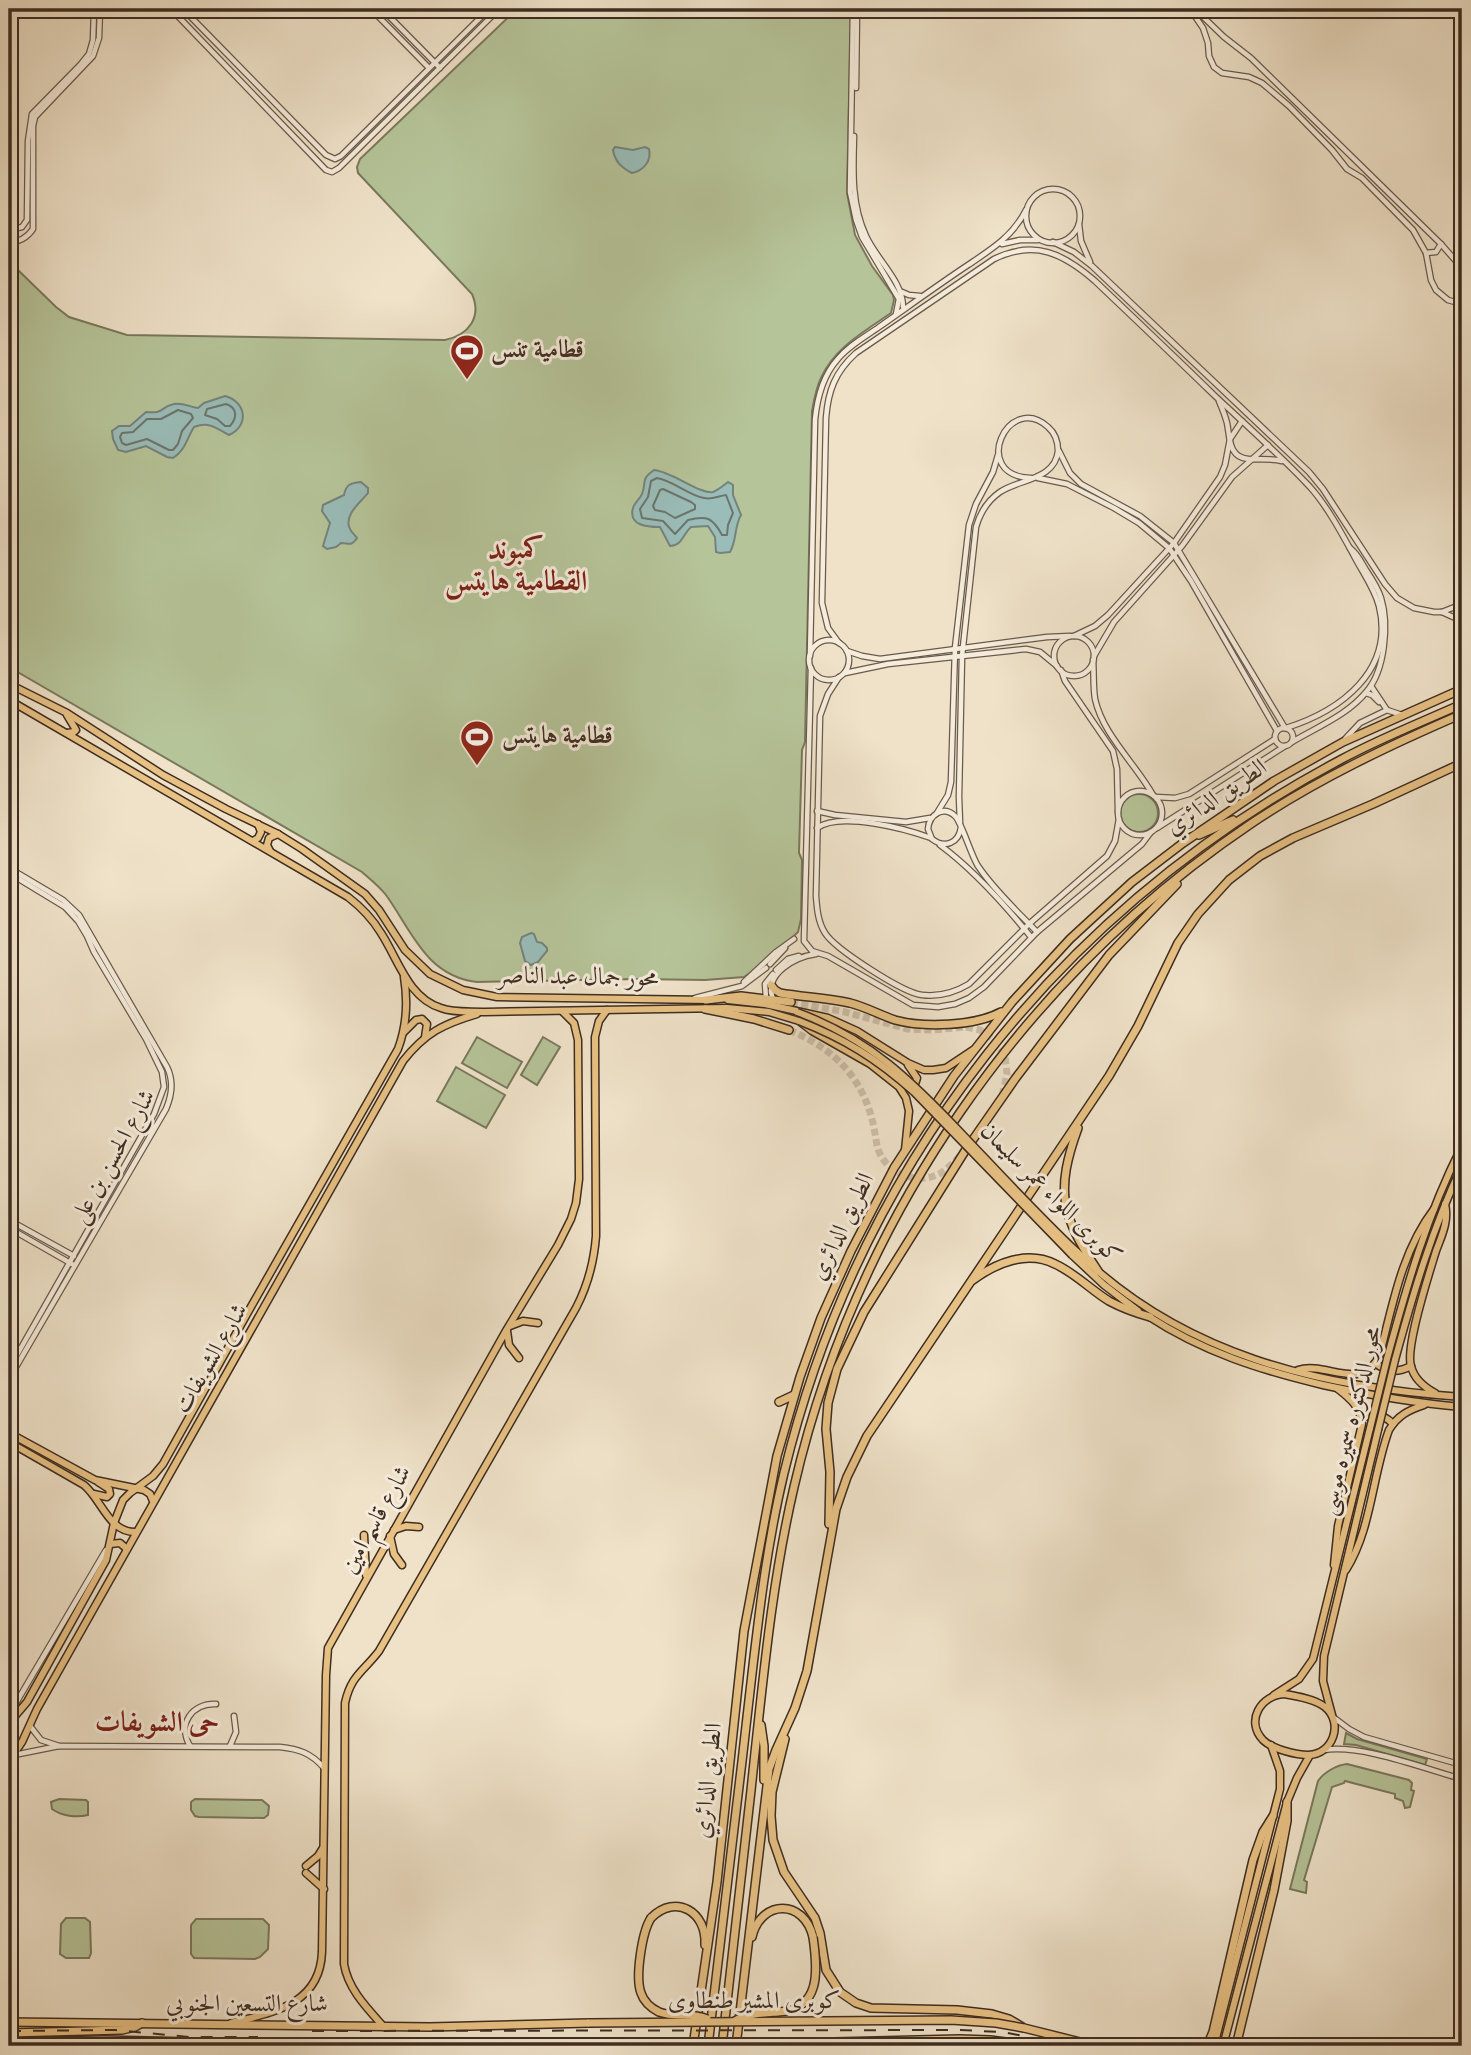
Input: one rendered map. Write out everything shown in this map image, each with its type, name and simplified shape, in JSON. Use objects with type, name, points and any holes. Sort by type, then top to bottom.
[{"type":"highway","name":"الطريق الدائري","points":[[692,2046],[723,1831],[745,1624],[774,1473],[794,1395],[821,1318],[851,1251],[905,1150],[974,1049],[1005,1010],[1040,970],[1132,882],[1183,843],[1275,781],[1343,742],[1462,689]]},
{"type":"highway","name":"الطريق الدائري","points":[[708,2046],[759,1618],[773,1527],[790,1452],[820,1355],[883,1213],[958,1090],[1006,1029],[1070,959],[1125,907],[1191,854],[1253,811],[1343,758],[1462,704]]},
{"type":"highway","name":"الطريق الدائري","points":[[722,2046],[759,1721],[781,1551],[794,1487],[811,1422],[843,1330],[870,1267],[905,1200],[955,1120],[1001,1055],[1057,990],[1126,923],[1188,871],[1252,823],[1324,780],[1462,714]]},
{"type":"highway","points":[[736,2046],[765,1794],[771,1763],[788,1724],[810,1658],[830,1532],[847,1477],[867,1436],[1082,1116],[1127,1045],[1178,943],[1198,914],[1229,880],[1260,856],[1293,838],[1462,763]]},
{"type":"highway","points":[[1183,843],[1253,811]]},
{"type":"highway","points":[[811,1422],[821,1408],[849,1341],[869,1303],[988,1117],[1095,972],[1188,871]]},
{"type":"highway","points":[[771,985],[776,992],[782,994],[850,1003],[893,1019],[917,1024],[981,1020],[1005,1010]]},
{"type":"highway","points":[[706,1000],[735,996],[792,1002]]},
{"type":"highway","points":[[705,1009],[754,1019],[789,1030]]},
{"type":"highway","points":[[1082,1116],[1067,1163],[1065,1200],[1073,1232],[1098,1271]]},
{"type":"highway","points":[[970,1282],[1006,1262],[1023,1258],[1041,1259],[1058,1265],[1118,1305],[1150,1317]]},
{"type":"highway","points":[[830,1532],[827,1420],[831,1386]]},
{"type":"highway","points":[[779,1402],[794,1395]]},
{"type":"highway","points":[[759,1721],[764,1741],[765,1794]]},
{"type":"highway","points":[[788,1724],[772,1791],[774,1840],[784,1872],[815,1917],[825,1965],[833,1984],[852,2001],[871,2008],[975,2012],[1009,2019],[1024,2028],[1096,2046]]},
{"type":"highway","points":[[1236,2046],[1274,1890],[1287,1821],[1287,1802]]},
{"type":"highway","points":[[1207,2046],[1213,2032],[1253,1860],[1260,1836],[1273,1816]]},
{"type":"highway","points":[[705,1966],[704,1929],[693,1913],[683,1908],[671,1907],[651,1918],[645,1933],[640,1971],[639,1986],[642,1996],[650,2007],[661,2012],[696,2015],[711,2021]]},
{"type":"highway","points":[[734,2021],[747,2015],[790,2011],[806,2003],[813,1990],[816,1957],[807,1920],[799,1913],[785,1908],[771,1911],[762,1917],[755,1927],[746,1965]]},
{"type":"highway","name":"كوبرى المشير طنطاوى","points":[[484,2026],[951,2020],[989,2022],[1024,2028]]},
{"type":"highway","name":"شارع التسعين الجنوبي","points":[[9,2021],[484,2026]]},
{"type":"highway","points":[[9,2033],[122,2030],[142,2023]]},
{"type":"highway","name":"كوبرى المشير طنطاوى","points":[[487,2045],[752,2045],[959,2039],[1006,2041],[1037,2046]]},
{"type":"highway","name":"شارع التسعين الجنوبي","points":[[9,2042],[54,2044],[104,2040],[257,2046]]},
{"type":"highway","points":[[447,2046],[487,2045]]},
{"type":"main road","name":"محور جمال عبد الناصر","points":[[9,684],[67,713],[163,775],[278,834],[365,894],[412,959],[439,979],[463,990],[496,997],[756,1002],[818,1015],[847,1026],[923,1070],[950,1066],[974,1049]]},
{"type":"main road","name":"محور جمال عبد الناصر","points":[[9,700],[360,906],[381,932],[404,975],[419,995],[437,1007],[485,1012],[748,1009],[799,1021],[816,1034],[860,1057],[895,1083],[904,1094],[909,1111],[905,1150]]},
{"type":"main road","points":[[66,733],[76,730],[67,713]]},
{"type":"main road","points":[[253,841],[260,835],[258,824]]},
{"type":"main road","points":[[270,851],[268,841],[278,834]]},
{"type":"main road","name":"شارع الشويفات","points":[[12,1717],[27,1702],[106,1560],[114,1523],[123,1500],[159,1471],[171,1452],[398,1049],[407,1009],[404,975]]},
{"type":"main road","points":[[384,2027],[350,1984],[343,1959],[346,1698],[355,1676],[379,1651],[586,1287],[594,1258],[596,1236],[594,1037],[599,1021],[607,1010]]},
{"type":"main road","name":"شارع قاسم امين","points":[[226,2024],[282,2009],[309,1989],[318,1973],[322,1960],[328,1648],[391,1532],[571,1219],[578,1195],[580,1172],[578,1037],[574,1023],[562,1011]]},
{"type":"main road","name":"شارع الشويفات","points":[[11,1759],[37,1709],[100,1604],[153,1501],[179,1463],[291,1266],[397,1071],[425,1037],[450,1023],[485,1012]]},
{"type":"main road","name":"كوبرى اللواء عمر سليمان","points":[[797,1012],[856,1040],[902,1074],[1074,1253],[1152,1311],[1199,1338],[1296,1375]]},
{"type":"main road","points":[[403,1033],[416,1020],[422,1019],[427,1024],[425,1037]]},
{"type":"main road","name":"كوبرى اللواء عمر سليمان","points":[[799,1021],[852,1044],[890,1071],[1115,1294],[1138,1311],[1212,1352],[1253,1367],[1296,1375]]},
{"type":"main road","points":[[895,1083],[909,1088],[916,1082],[915,1074],[905,1061]]},
{"type":"main road","name":"محور الدكتوره سميره موسى","points":[[1332,1716],[1324,1688],[1323,1662],[1387,1360],[1411,1269],[1462,1146]]},
{"type":"main road","name":"محور الدكتوره سميره موسى","points":[[1274,1695],[1296,1683],[1311,1663],[1374,1429],[1420,1272],[1462,1166]]},
{"type":"main road","points":[[1440,1395],[1420,1383],[1410,1366],[1409,1352],[1446,1222],[1445,1204]]},
{"type":"main road","points":[[1296,1375],[1309,1368],[1356,1374],[1375,1363],[1380,1354],[1406,1256],[1434,1209]]},
{"type":"main road","points":[[519,1358],[509,1345],[508,1328],[523,1321],[538,1323]]},
{"type":"main road","points":[[1375,1363],[1394,1371],[1410,1366]]},
{"type":"main road","points":[[1296,1375],[1337,1388],[1462,1407]]},
{"type":"main road","points":[[1296,1375],[1462,1397]]},
{"type":"main road","points":[[1335,1573],[1336,1538],[1362,1418],[1353,1402],[1337,1388]]},
{"type":"main road","points":[[1343,1575],[1358,1547],[1393,1424],[1409,1410],[1430,1404]]},
{"type":"main road","points":[[1362,1418],[1378,1415],[1393,1424]]},
{"type":"main road","points":[[9,1433],[95,1480],[111,1492],[107,1497],[94,1494]]},
{"type":"main road","points":[[9,1442],[69,1476],[94,1494],[121,1530],[136,1532]]},
{"type":"main road","points":[[95,1480],[137,1488],[147,1492],[153,1501]]},
{"type":"main road","points":[[402,1565],[391,1548],[391,1532],[406,1526],[419,1527]]},
{"type":"main road","points":[[364,1535],[366,1577]]},
{"type":"main road","points":[[110,1544],[120,1543],[127,1549]]},
{"type":"main road","points":[[1288,1694],[1325,1707],[1332,1716],[1335,1733],[1331,1743],[1324,1750],[1310,1755],[1271,1745],[1260,1736],[1256,1719],[1262,1703],[1274,1695],[1288,1694]]},
{"type":"main road","points":[[1214,2046],[1280,1789],[1280,1775],[1271,1745]]},
{"type":"main road","points":[[1223,2046],[1287,1802],[1310,1755]]},
{"type":"main road","points":[[324,1846],[306,1870],[324,1889]]},
{"type":"main road","points":[[137,2041],[147,2046]]},
{"type":"main road","points":[[208,2046],[218,2043]]},
{"type":"street","points":[[9,230],[22,227],[27,220],[28,141],[32,114],[89,54],[93,40],[94,9]]},
{"type":"street","points":[[9,242],[26,237],[33,229],[35,117],[93,56],[99,38],[100,9]]},
{"type":"street","points":[[171,9],[327,171],[333,172],[499,9]]},
{"type":"street","points":[[183,9],[326,155],[335,159],[339,168]]},
{"type":"street","points":[[371,9],[435,73]]},
{"type":"street","points":[[382,9],[440,68]]},
{"type":"street","points":[[335,159],[489,9]]},
{"type":"street","points":[[855,9],[853,185],[858,216],[867,243],[899,299],[896,314]]},
{"type":"street","points":[[1193,9],[1262,69],[1441,244],[1462,268]]},
{"type":"street","points":[[1193,9],[1206,35],[1209,56],[1216,69],[1223,73],[1252,78],[1271,89],[1335,152],[1347,169],[1360,176],[1413,230],[1426,253],[1431,280],[1436,290],[1448,300],[1462,304]]},
{"type":"street","points":[[1206,35],[1214,28]]},
{"type":"street","points":[[1252,78],[1256,70],[1262,69]]},
{"type":"street","points":[[818,954],[804,942],[803,930],[816,408],[822,388],[836,360],[850,347],[998,245],[1014,229],[1029,202],[1048,189],[1057,189],[1074,200],[1079,211],[1081,241],[1092,266]]},
{"type":"street","points":[[1026,210],[1026,222],[1042,240]]},
{"type":"street","points":[[1053,242],[1071,235],[1079,221]]},
{"type":"street","points":[[998,245],[1020,240],[1042,240],[1074,252],[1309,472],[1393,594],[1414,608],[1426,611],[1443,612],[1462,604]]},
{"type":"street","points":[[867,243],[901,292],[903,308]]},
{"type":"street","points":[[1426,253],[1436,252],[1441,244]]},
{"type":"street","points":[[1157,828],[1162,812],[1160,804],[1104,722],[1096,702],[1094,658],[1088,642],[1072,636],[1053,636],[880,659],[847,651],[839,643],[826,622],[822,594],[828,399],[835,378],[847,361],[994,259],[1017,251],[1045,251],[1063,257],[1079,267],[1285,461],[1315,494],[1369,581],[1379,606],[1380,639],[1375,657],[1363,681],[1349,696],[1322,714],[1277,732]]},
{"type":"street","points":[[901,292],[922,296]]},
{"type":"street","points":[[879,327],[884,333]]},
{"type":"street","points":[[1217,397],[1235,453],[1243,458],[1285,461]]},
{"type":"street","points":[[817,811],[906,822],[931,818],[946,800],[950,790],[955,648],[970,521],[993,472],[1003,432],[1015,422],[1026,419],[1046,425],[1055,437],[1070,473],[1081,484],[1140,516],[1174,543],[1285,728],[1293,734],[1292,742]]},
{"type":"street","points":[[1242,421],[1230,439],[1220,477],[1174,543],[1108,615],[1090,629],[1061,641],[1055,650],[1054,656],[1065,681],[1107,741],[1116,761],[1119,819],[1121,825],[1132,834],[1145,835],[1151,832],[1345,711],[1366,693],[1376,674],[1383,645],[1384,612],[1374,583],[1356,553],[1350,548]]},
{"type":"street","points":[[811,668],[823,679],[834,679],[845,673],[888,664],[1026,649],[1040,652],[1071,675],[1083,674],[1091,666],[1114,622],[1179,550],[1233,477],[1268,445]]},
{"type":"street","points":[[817,828],[831,821],[869,823],[892,826],[948,844],[957,838],[961,825],[959,797],[962,647],[975,532],[988,503],[998,494],[1049,470],[1057,457],[1058,449]]},
{"type":"street","points":[[999,454],[1001,463],[1014,475],[1062,482],[1139,523],[1169,548],[1277,732],[1275,739],[1189,794],[1175,798],[1133,792],[1122,799],[1118,812]]},
{"type":"street","points":[[1443,612],[1450,617],[1462,614]]},
{"type":"street","points":[[964,635],[975,646]]},
{"type":"street","points":[[810,656],[815,647],[824,642],[839,643]]},
{"type":"street","points":[[845,673],[849,662],[847,651]]},
{"type":"street","points":[[839,677],[828,694],[820,716],[816,896],[820,921],[834,944],[906,989],[922,995],[951,993],[969,984],[1029,924],[1107,856],[1115,841],[1119,819]]},
{"type":"street","points":[[1371,686],[1384,711]]},
{"type":"street","points":[[1366,693],[1373,695],[1384,711]]},
{"type":"street","points":[[1343,742],[1360,723],[1384,711],[1402,715]]},
{"type":"street","points":[[1107,741],[1114,737]]},
{"type":"street","points":[[1275,739],[1285,746]]},
{"type":"street","points":[[937,813],[942,811],[954,814],[980,868],[1037,932]]},
{"type":"street","points":[[931,818],[928,828],[934,841],[967,867],[1031,937]]},
{"type":"street","points":[[770,999],[765,984],[774,972],[791,958],[818,954],[828,956],[904,1001],[920,1006],[947,1006],[969,998],[984,987],[1031,937],[1142,844],[1151,832]]},
{"type":"street","name":"شارع الحسن بن على","points":[[9,868],[63,900],[79,915],[170,1074],[171,1088],[166,1109],[76,1257]]},
{"type":"street","name":"شارع الحسن بن على","points":[[9,873],[57,901],[78,921],[146,1039],[164,1081],[162,1095],[154,1114],[17,1359],[9,1379]]},
{"type":"street","points":[[805,923],[812,919],[820,921]]},
{"type":"street","points":[[690,999],[733,990],[751,981],[803,930]]},
{"type":"street","points":[[733,990],[794,939]]},
{"type":"street","points":[[828,956],[833,951],[834,944]]},
{"type":"street","points":[[770,999],[771,985],[775,977],[787,965],[808,955]]},
{"type":"street","points":[[864,976],[869,968]]},
{"type":"street","points":[[920,1006],[922,995]]},
{"type":"street","points":[[9,1220],[76,1257]]},
{"type":"street","points":[[9,1228],[72,1264]]},
{"type":"street","points":[[61,1257],[65,1251]]},
{"type":"street","name":"شارع الحسن بن على","points":[[9,1369],[17,1359]]},
{"type":"street","points":[[190,1746],[185,1733],[187,1719],[196,1708],[216,1704]]},
{"type":"street","points":[[230,1746],[236,1732],[234,1716]]},
{"type":"street","points":[[1332,1716],[1364,1737],[1462,1765]]},
{"type":"street","points":[[30,1726],[41,1740],[60,1746]]},
{"type":"street","points":[[9,1770],[11,1759],[60,1746],[280,1747],[300,1750],[325,1768]]},
{"type":"street","points":[[1324,1750],[1351,1749],[1387,1758],[1462,1784]]},
{"type":"street","points":[[1384,1766],[1387,1758]]},
{"type":"street","points":[[93,2046],[104,2040]]},
{"type":"green space","points":[[517,9],[851,9],[847,193],[855,235],[894,300],[891,313],[851,341],[834,358],[821,378],[814,398],[805,742],[802,750],[799,853],[802,860],[801,919],[798,932],[769,960],[744,977],[705,980],[477,982],[460,978],[445,971],[422,950],[386,895],[362,872],[9,667],[9,265],[16,268],[69,317],[127,335],[445,340],[461,334],[474,317],[475,302],[472,294],[358,173],[357,167],[360,159]]},
{"type":"green space","points":[[1139,794],[1152,800],[1158,813],[1152,826],[1139,832],[1126,826],[1120,813],[1126,800]]},
{"type":"green space","points":[[477,1037],[522,1062],[507,1088],[462,1063]]},
{"type":"green space","points":[[543,1037],[560,1047],[537,1085],[521,1075]]},
{"type":"green space","points":[[456,1067],[505,1095],[486,1128],[437,1101]]},
{"type":"green space","points":[[1346,1733],[1357,1739],[1427,1759],[1425,1765],[1344,1744]]},
{"type":"green space","points":[[1347,1764],[1409,1780],[1412,1783],[1411,1790],[1414,1791],[1410,1807],[1405,1808],[1403,1801],[1395,1798],[1395,1794],[1345,1781],[1332,1787],[1304,1880],[1307,1882],[1306,1893],[1290,1889],[1318,1781],[1331,1770]]},
{"type":"green space","points":[[59,1799],[86,1800],[88,1815],[69,1816],[52,1809],[51,1802]]},
{"type":"green space","points":[[195,1799],[262,1800],[269,1806],[268,1815],[264,1818],[199,1817],[191,1810],[191,1802]]},
{"type":"green space","points":[[66,1918],[85,1918],[90,1922],[89,1958],[66,1958],[60,1954],[61,1924]]},
{"type":"green space","points":[[196,1919],[263,1919],[269,1925],[268,1949],[255,1959],[194,1958],[191,1954],[191,1925]]},
{"type":"water","points":[[615,147],[633,150],[645,147],[650,153],[648,161],[643,168],[632,173],[617,161],[613,150]]},
{"type":"water","points":[[225,396],[238,403],[241,409],[243,414],[240,426],[229,435],[208,425],[194,427],[183,448],[173,458],[146,446],[126,452],[118,450],[113,439],[112,431],[119,426],[130,426],[146,412],[157,412],[177,404],[198,408],[204,403]]},
{"type":"water","points":[[654,470],[708,492],[715,491],[728,482],[733,485],[733,495],[741,515],[730,552],[716,552],[715,537],[708,526],[691,527],[680,542],[670,546],[660,527],[645,526],[633,519],[634,506],[642,494],[645,479]]},
{"type":"water","points":[[361,482],[368,488],[368,493],[354,509],[348,524],[357,538],[351,544],[341,543],[327,549],[323,546],[330,523],[322,511],[323,505],[344,495],[350,485]]},
{"type":"water","points":[[531,933],[547,951],[538,962],[531,965],[525,961],[520,943],[522,937]]},
{"type":"tunnel","points":[[791,1002],[845,1012],[908,1029],[966,1027],[980,1030],[995,1040],[1005,1056],[1007,1074],[1002,1097]]},
{"type":"tunnel","points":[[789,1030],[827,1051],[850,1073],[867,1104],[880,1154],[891,1168],[915,1178],[933,1177],[961,1155]]},
{"type":"railway","points":[[9,2031],[115,2030],[190,2037],[258,2037]]},
{"type":"railway","points":[[312,2031],[958,2030],[1003,2032],[1073,2046]]},
{"type":"place","name":"قطامية تنس","points":[[467,381]]},
{"type":"place","name":"قطامية هايتس","points":[[477,767]]},
{"type":"district","name":"كمبوند القطامية هايتس","points":[[516,567]]},
{"type":"district","name":"حى الشويفات","points":[[157,1724]]}]
